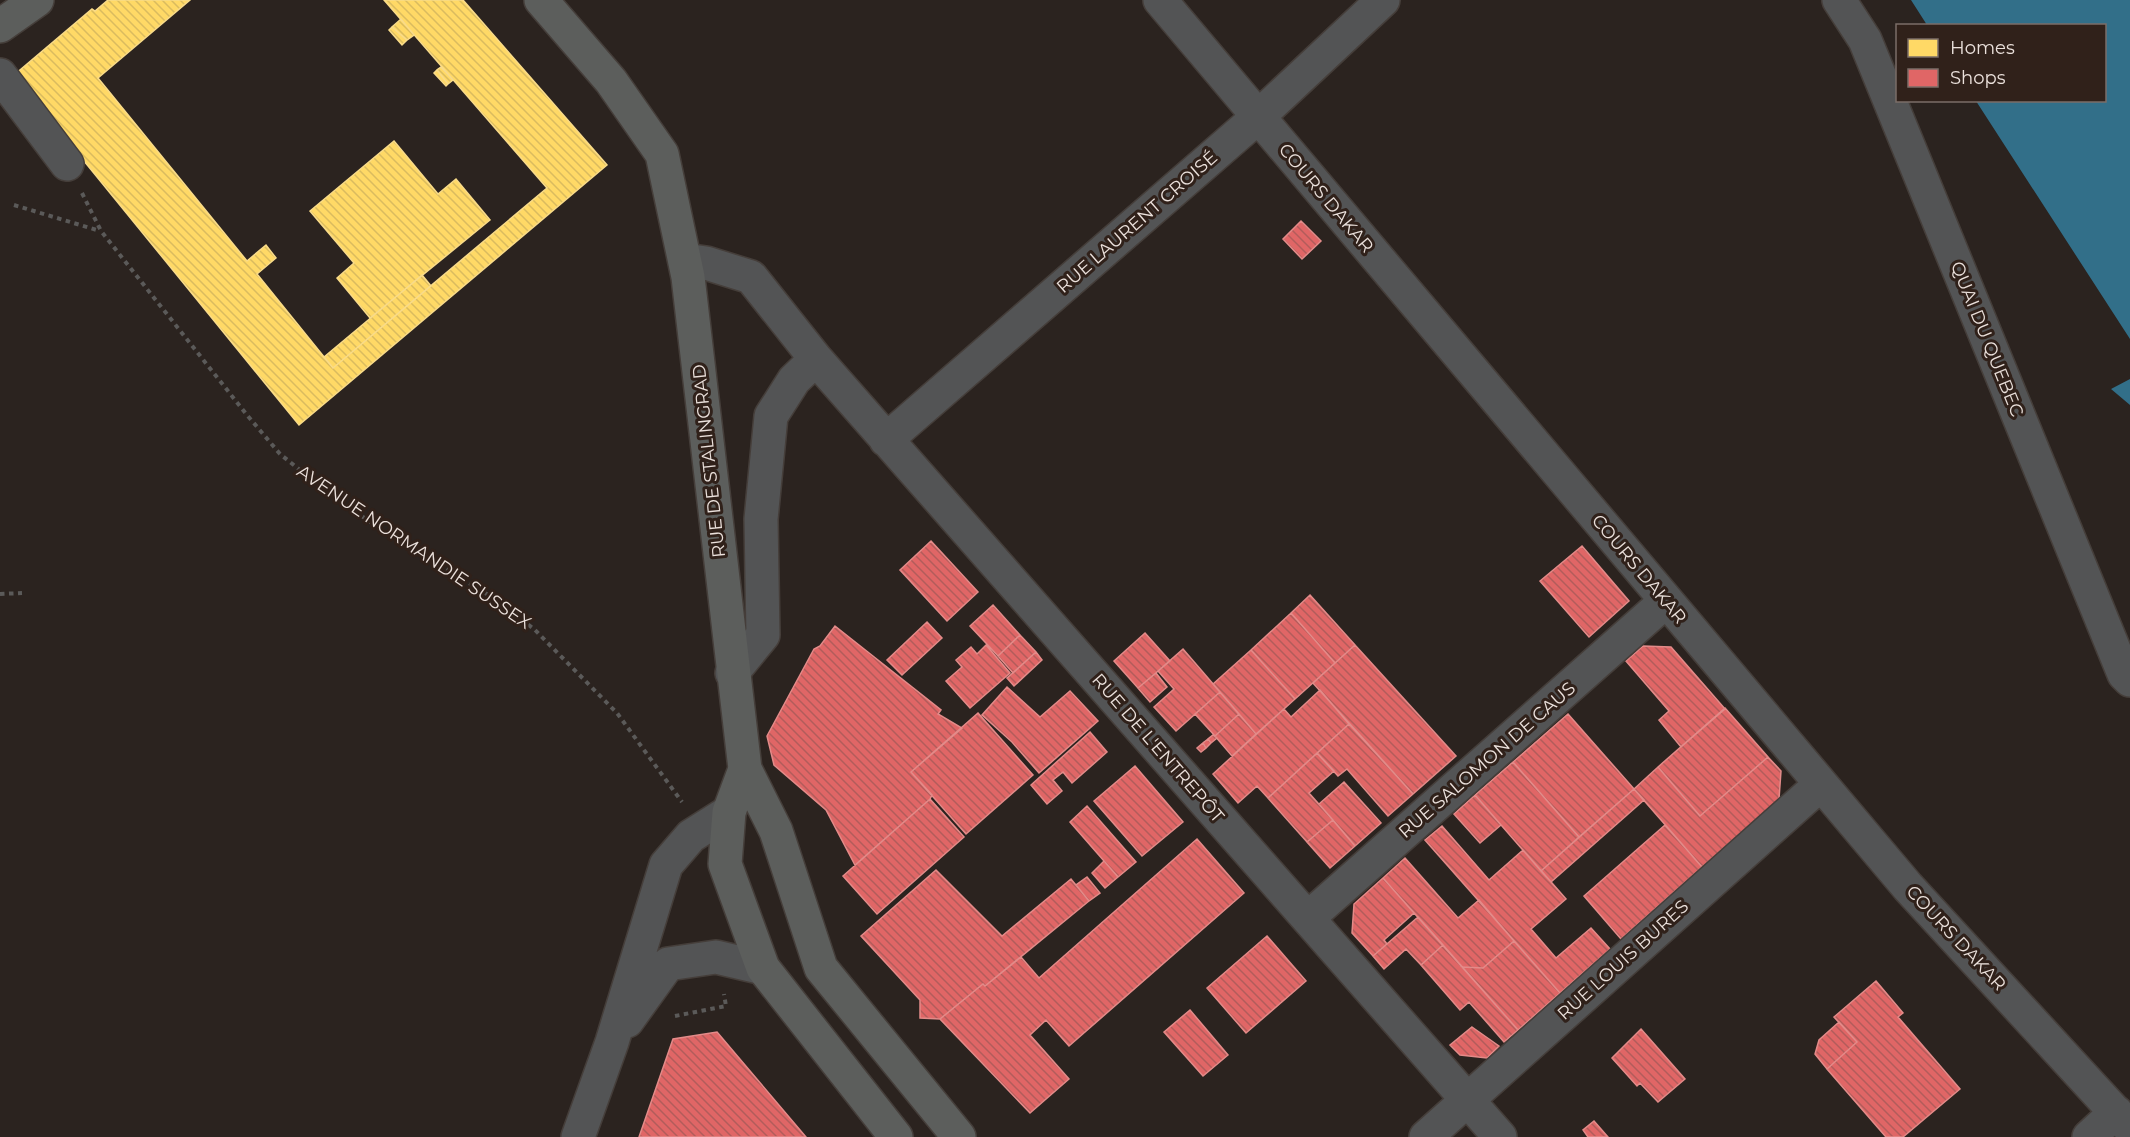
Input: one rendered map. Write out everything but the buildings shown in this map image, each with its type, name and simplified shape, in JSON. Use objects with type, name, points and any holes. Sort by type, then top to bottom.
[{"type":"main road","points":[[0,26],[37,0]]},
{"type":"main road","name":"RUE DE STALINGRAD","points":[[540,0],[611,81],[662,154],[688,277],[732,673],[745,769]]},
{"type":"main road","points":[[745,769],[729,812],[725,864],[763,968],[896,1137]]},
{"type":"main road","points":[[745,769],[776,831],[821,968],[959,1137]]},
{"type":"street","name":"COURS DAKAR","points":[[1160,0],[1908,886],[2123,1120]]},
{"type":"street","name":"RUE LAURENT CROISÉ","points":[[886,440],[1258,117],[1383,0]]},
{"type":"street","name":"QUAI DU QUEBEC","points":[[1839,0],[1865,39],[2124,674],[2130,680]]},
{"type":"street","points":[[0,75],[67,165]]},
{"type":"street","name":"RUE DE L'ENTREPÔT","points":[[685,260],[706,263],[751,277],[816,359],[886,440],[1500,1137]]},
{"type":"street","points":[[732,673],[763,635],[761,519],[771,416],[794,381],[816,359]]},
{"type":"street","name":"RUE SALOMON DE CAUS","points":[[1308,918],[1666,601]]},
{"type":"street","name":"RUE LOUIS BURES","points":[[1426,1137],[1821,784]]},
{"type":"street","points":[[578,1137],[612,1042],[666,865],[691,836],[729,812]]},
{"type":"street","points":[[612,1042],[668,964],[716,957],[763,968]]},
{"type":"street","points":[[2089,1137],[2123,1120]]},
{"type":"path","name":"AVENUE NORMANDIE SUSSEX","points":[[14,205],[101,231],[280,454],[373,524],[490,596],[534,629],[616,713],[684,805]]},
{"type":"path","points":[[0,594],[22,593]]},
{"type":"water","points":[[1911,0],[2130,0],[2130,339],[1977,102],[2106,102],[2106,24],[1926,24]]},
{"type":"water","points":[[2130,379],[2130,405],[2111,389]]}]
